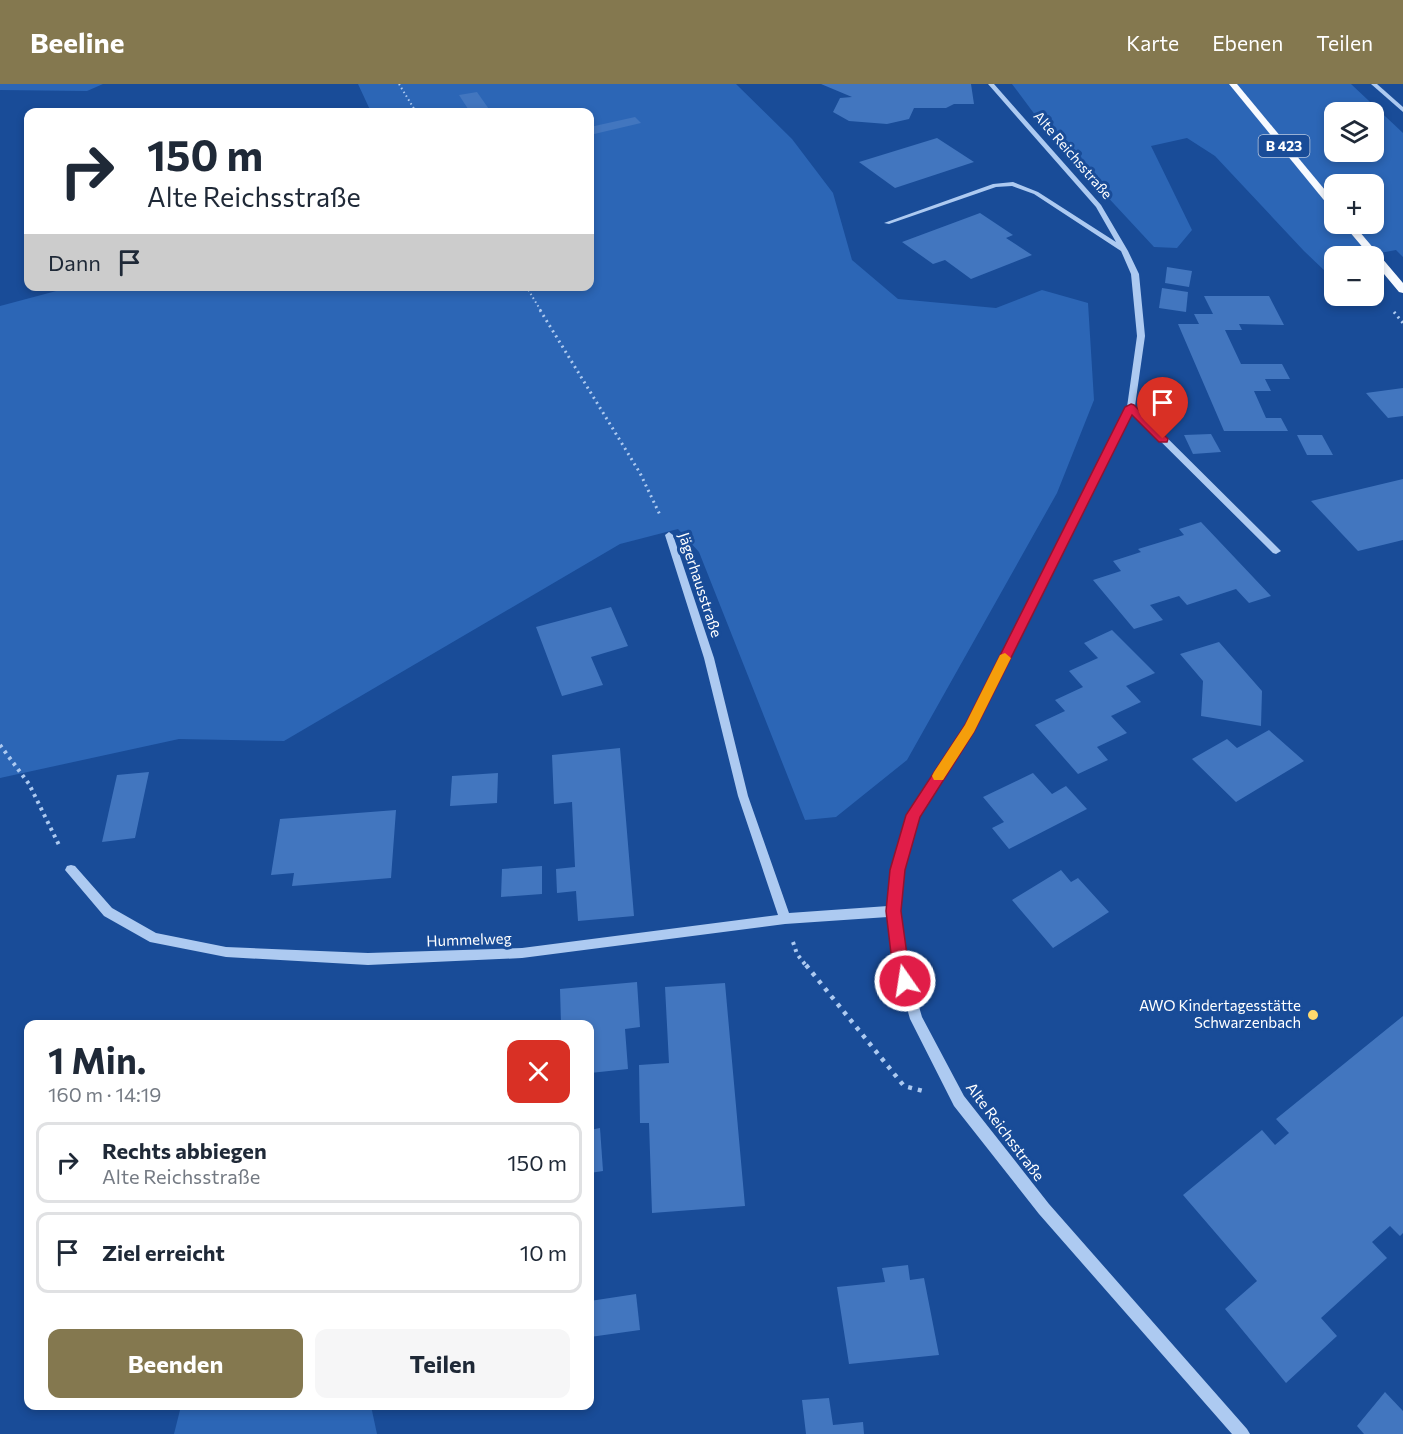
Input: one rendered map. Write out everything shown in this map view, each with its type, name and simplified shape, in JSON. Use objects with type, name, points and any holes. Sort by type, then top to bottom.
[{"type":"main road","name":"B 423","points":[[1233,84],[1324,195]]},
{"type":"main road","points":[[1356,234],[1403,290]]},
{"type":"street","name":"Alte Reichsstraße","points":[[991,84],[1099,206],[1125,250],[1135,274],[1141,336],[1131,407],[970,728],[914,815],[897,870],[893,911],[900,962],[916,1018],[959,1101],[1044,1209],[1242,1434]]},
{"type":"street","points":[[1374,84],[1403,110]]},
{"type":"street","points":[[887,223],[995,185],[1013,184],[1036,193],[1125,250]]},
{"type":"street","points":[[1131,407],[1276,551]]},
{"type":"street","name":"Jägerhausstraße","points":[[669,535],[709,658],[743,795],[785,919]]},
{"type":"street","name":"Hummelweg","points":[[71,870],[108,912],[154,938],[226,952],[368,959],[522,953],[785,919],[893,911]]},
{"type":"path","points":[[399,84],[414,108]]},
{"type":"path","name":"Jägerhausstraße","points":[[529,291],[640,473],[669,535]]},
{"type":"path","points":[[0,745],[29,784],[71,870]]},
{"type":"path","points":[[785,919],[796,954],[904,1086],[959,1101]]},
{"type":"shaded area","points":[[0,84],[103,84],[87,91],[0,90]]},
{"type":"shaded area","points":[[358,84],[736,84],[792,139],[833,193],[852,260],[898,299],[996,308],[1042,290],[1088,303],[1094,400],[1057,493],[907,760],[836,817],[805,820],[699,552],[678,529],[620,544],[284,741],[179,739],[0,778],[0,306],[56,291],[594,291],[594,108],[369,108]]},
{"type":"shaded area","points":[[1012,84],[1351,84],[1370,102],[1324,102],[1324,162],[1384,162],[1384,115],[1403,133],[1403,257],[1396,250],[1384,252],[1384,246],[1324,246],[1324,270],[1215,156],[1187,138],[1151,146],[1192,230],[1177,248],[1154,247],[1050,135]]},
{"type":"shaded area","points":[[180,1410],[372,1410],[377,1434],[174,1434]]},
{"type":"building","points":[[821,84],[971,84],[974,104],[954,104],[946,108],[914,108],[909,119],[887,124],[849,121],[833,112],[840,98],[852,97]]},
{"type":"building","points":[[477,92],[488,108],[467,108],[459,95]]},
{"type":"building","points":[[635,117],[641,123],[594,134],[594,126]]},
{"type":"building","points":[[937,138],[974,162],[895,188],[859,162]]},
{"type":"building","points":[[980,213],[1013,235],[1006,238],[1032,255],[971,279],[945,260],[933,264],[902,242]]},
{"type":"building","points":[[1167,267],[1192,271],[1189,287],[1165,283]]},
{"type":"building","points":[[1162,288],[1188,292],[1186,312],[1159,308]]},
{"type":"building","points":[[1204,296],[1269,296],[1284,325],[1239,324],[1242,330],[1225,330],[1241,364],[1282,364],[1290,379],[1265,379],[1271,391],[1254,391],[1266,418],[1281,418],[1288,431],[1224,431],[1178,324],[1199,324],[1194,314],[1213,314]]},
{"type":"building","points":[[1403,388],[1403,416],[1388,418],[1366,393]]},
{"type":"building","points":[[1211,434],[1221,452],[1193,454],[1184,435]]},
{"type":"building","points":[[1297,435],[1322,435],[1333,455],[1307,455]]},
{"type":"building","points":[[1403,479],[1403,540],[1358,551],[1311,501]]},
{"type":"building","points":[[1201,522],[1271,596],[1249,603],[1236,589],[1187,605],[1179,596],[1150,605],[1163,620],[1134,629],[1093,580],[1121,571],[1113,561],[1141,552],[1138,549],[1184,535],[1179,529]]},
{"type":"building","points":[[611,607],[628,646],[591,657],[603,685],[562,696],[536,627]]},
{"type":"building","points":[[1112,630],[1155,673],[1126,686],[1141,702],[1111,716],[1127,733],[1097,747],[1108,760],[1078,774],[1035,725],[1065,711],[1055,700],[1083,687],[1069,671],[1098,658],[1084,643]]},
{"type":"building","points":[[1219,642],[1262,691],[1261,726],[1201,716],[1203,681],[1180,654]]},
{"type":"building","points":[[1269,730],[1304,761],[1236,802],[1192,759],[1227,739],[1237,748]]},
{"type":"building","points":[[620,748],[634,916],[578,921],[576,891],[557,893],[556,869],[575,867],[572,802],[554,804],[552,755]]},
{"type":"building","points":[[149,772],[135,838],[102,842],[117,775]]},
{"type":"building","points":[[498,773],[497,803],[450,806],[452,776]]},
{"type":"building","points":[[1033,773],[1052,794],[1066,786],[1087,809],[1009,849],[992,828],[1004,822],[983,797]]},
{"type":"building","points":[[396,810],[391,878],[292,886],[294,873],[271,875],[280,819]]},
{"type":"building","points":[[542,866],[542,894],[501,897],[502,869]]},
{"type":"building","points":[[1061,870],[1071,882],[1078,878],[1109,912],[1053,948],[1012,900]]},
{"type":"building","points":[[637,982],[640,1027],[625,1029],[628,1069],[594,1073],[594,1020],[561,1020],[560,989]]},
{"type":"building","points":[[725,983],[745,1206],[652,1213],[649,1123],[640,1123],[639,1065],[669,1063],[665,987]]},
{"type":"building","points":[[1403,1016],[1403,1233],[1400,1236],[1390,1226],[1372,1242],[1387,1258],[1321,1318],[1337,1336],[1286,1383],[1225,1309],[1257,1281],[1183,1195],[1262,1130],[1275,1145],[1289,1133],[1276,1119]]},
{"type":"building","points":[[600,1128],[603,1171],[594,1172],[594,1129]]},
{"type":"building","points":[[908,1265],[910,1280],[924,1278],[939,1355],[849,1364],[837,1287],[885,1282],[882,1268]]},
{"type":"building","points":[[636,1294],[640,1330],[594,1336],[594,1300]]},
{"type":"building","points":[[1385,1392],[1403,1411],[1403,1434],[1364,1434],[1357,1426]]},
{"type":"building","points":[[829,1398],[833,1425],[863,1422],[864,1434],[806,1434],[802,1400]]},
{"type":"slow traffic","points":[[939,776],[970,728],[1005,658]]},
{"type":"place","name":"AWO Kindertagesstätte Schwarzenbach","points":[[1313,1015]]},
{"type":"route","points":[[905,981],[893,911],[897,870],[914,815],[970,728],[1131,407],[1163,439]]}]
